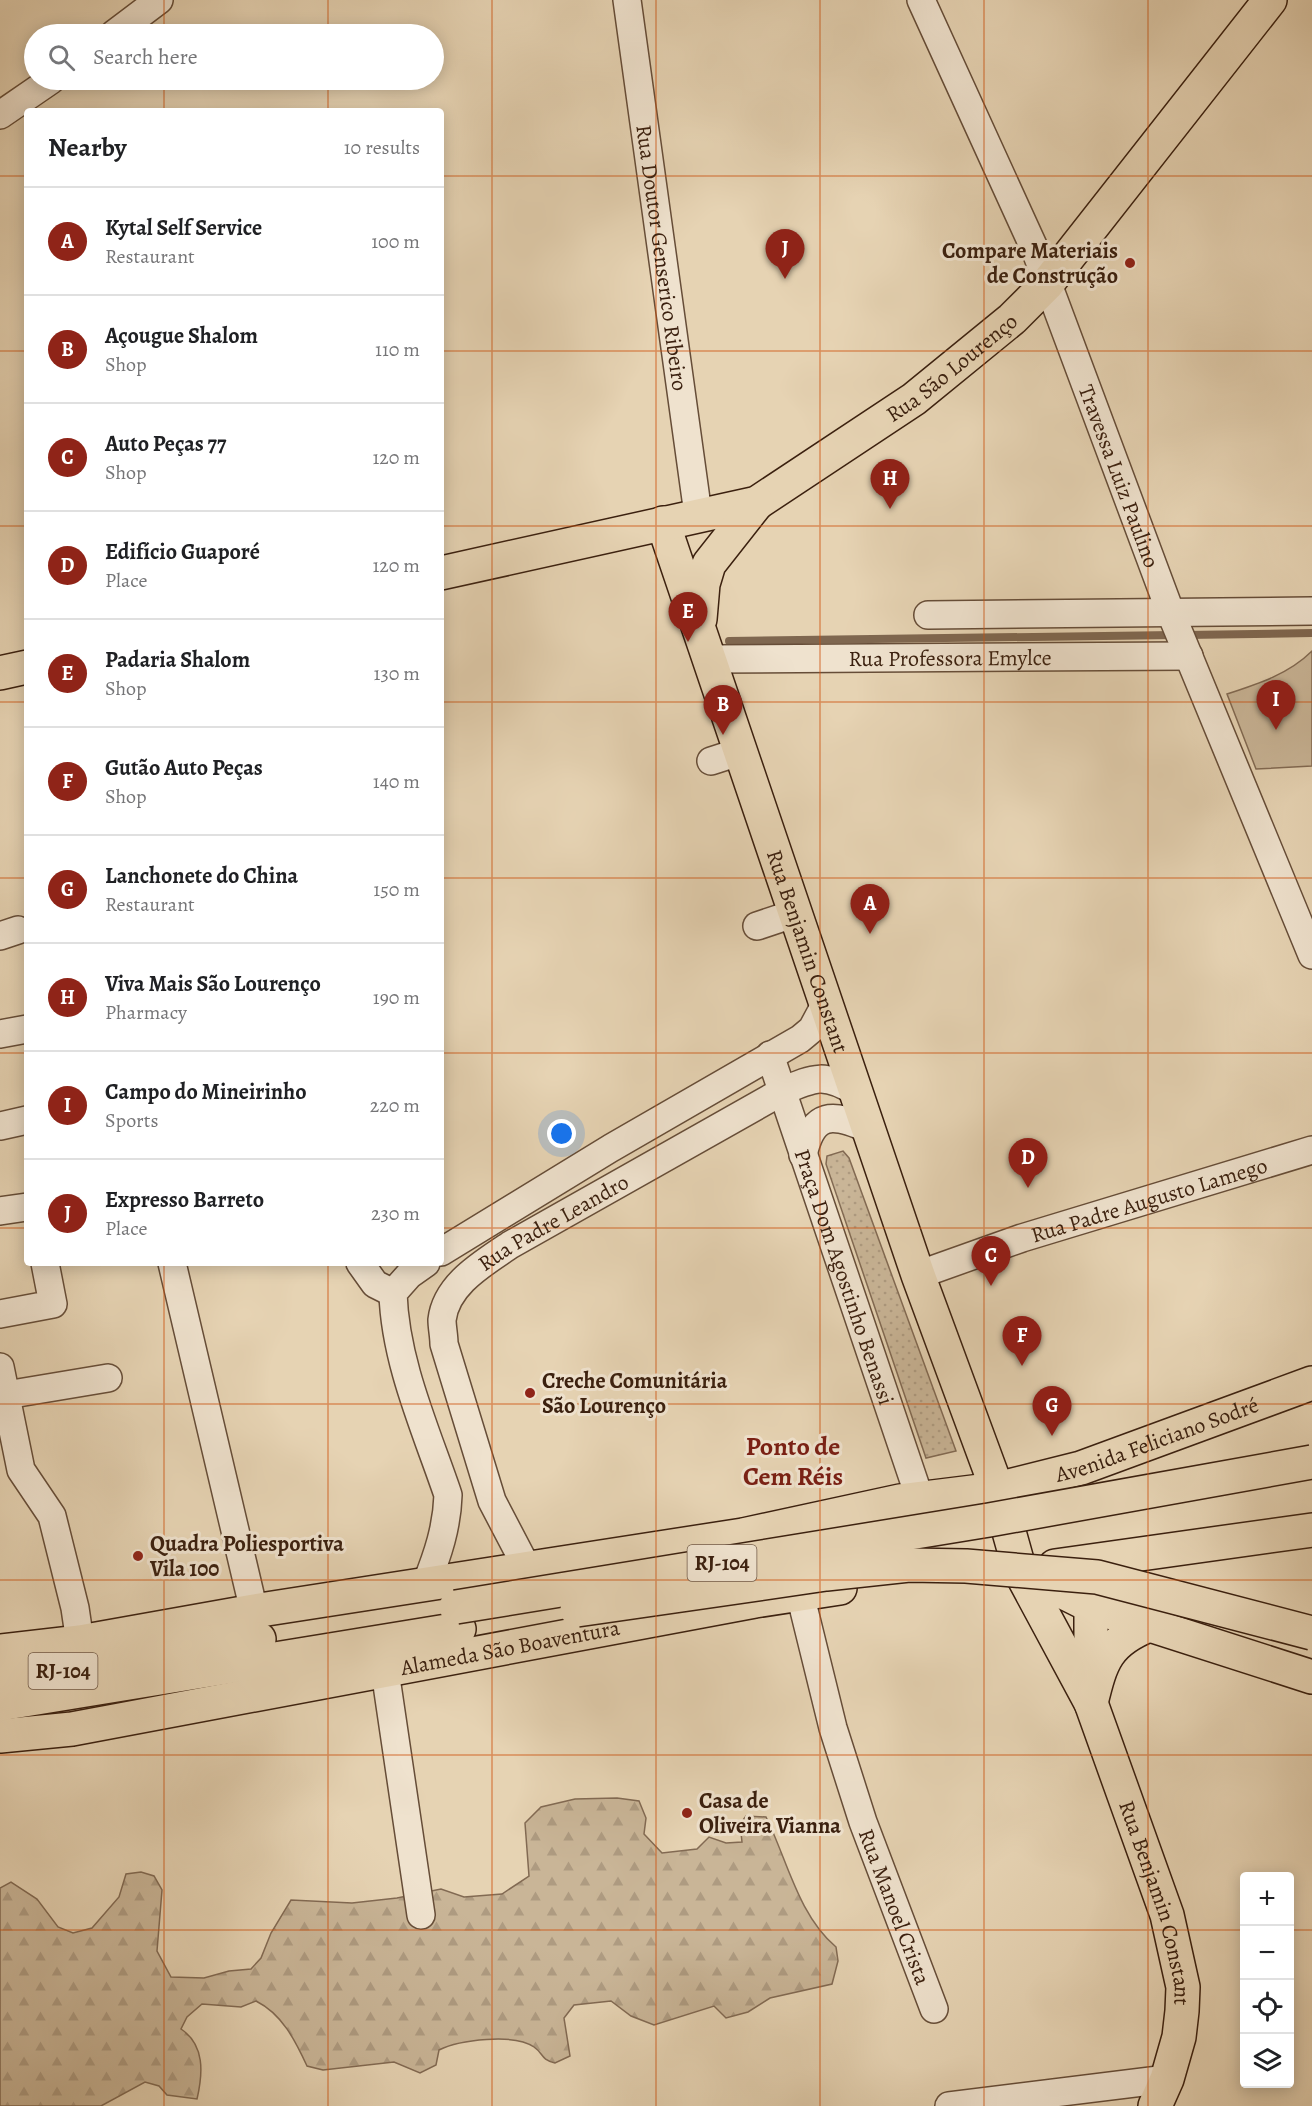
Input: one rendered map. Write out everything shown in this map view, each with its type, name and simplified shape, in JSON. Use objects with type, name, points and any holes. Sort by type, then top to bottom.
[{"type":"main road","name":"Rua São Lourenço","points":[[700,627],[703,584],[710,564],[756,503],[914,399],[1012,319],[1047,284],[1270,0]]},
{"type":"main road","name":"Rua São Lourenço","points":[[444,572],[698,514],[756,503]]},
{"type":"main road","points":[[663,523],[700,627]]},
{"type":"main road","name":"Rua Benjamin Constant","points":[[700,627],[710,658],[726,756],[796,913],[918,1275]]},
{"type":"main road","points":[[0,1651],[80,1642],[254,1611],[743,1535],[920,1499],[997,1489],[918,1275]]},
{"type":"main road","name":"Avenida Feliciano Sodré","points":[[997,1489],[1081,1468],[1312,1383]]},
{"type":"main road","name":"RJ-104","points":[[0,1673],[28,1674],[67,1670],[458,1618],[1312,1462]]},
{"type":"main road","name":"Rua Benjamin Constant","points":[[997,1489],[1020,1571],[1091,1703],[1167,1916],[1183,1987],[1179,2037],[1161,2093]]},
{"type":"main road","points":[[1020,1571],[1312,1530]]},
{"type":"main road","points":[[743,1535],[779,1545],[790,1563],[791,1573],[787,1585],[755,1601]]},
{"type":"main road","name":"Rua Benjamin Constant","points":[[1091,1703],[1091,1606],[1095,1583],[1116,1559]]},
{"type":"main road","points":[[0,1704],[458,1618],[909,1565],[966,1566],[1097,1577],[1312,1633]]},
{"type":"main road","points":[[1020,1571],[1091,1606],[1312,1677]]},
{"type":"main road","name":"Alameda São Boaventura","points":[[0,1736],[72,1729],[755,1601],[929,1578],[1020,1571]]},
{"type":"main road","points":[[1091,1703],[1099,1668],[1112,1647],[1126,1634],[1149,1625]]},
{"type":"street","points":[[127,24],[159,0]]},
{"type":"street","name":"Rua Doutor Genserico Ribeiro","points":[[627,0],[698,514]]},
{"type":"street","name":"Travessa Luiz Paulino","points":[[921,0],[1036,252],[1170,611],[1312,955]]},
{"type":"street","points":[[0,115],[36,90]]},
{"type":"street","name":"Rua Professora Emylce","points":[[928,615],[1312,611]]},
{"type":"street","name":"Rua Professora Emylce","points":[[710,658],[1189,656]]},
{"type":"street","points":[[757,926],[796,913]]},
{"type":"street","name":"Rua Padre Leandro","points":[[444,1250],[770,1055],[800,1040],[812,1029],[826,1003]]},
{"type":"street","points":[[0,1034],[24,1030]]},
{"type":"street","name":"Praça Dom Agostinho Benassi","points":[[770,1055],[920,1499]]},
{"type":"street","name":"Rua Padre Leandro","points":[[526,1568],[492,1502],[444,1344],[442,1319],[452,1293],[471,1272],[510,1245],[783,1091],[807,1081],[822,1078],[836,1080],[856,1092]]},
{"type":"street","points":[[803,1155],[808,1134],[815,1124],[831,1118],[848,1120],[869,1129]]},
{"type":"street","points":[[0,1126],[24,1121]]},
{"type":"street","name":"Rua Padre Augusto Lamego","points":[[918,1275],[1022,1238],[1312,1150]]},
{"type":"street","points":[[0,1211],[24,1207]]},
{"type":"street","points":[[0,1314],[53,1304],[46,1266]]},
{"type":"street","points":[[173,1266],[254,1611]]},
{"type":"street","points":[[362,1266],[375,1284],[393,1293]]},
{"type":"street","points":[[422,1266],[409,1275],[393,1293],[394,1323],[400,1350],[448,1495],[447,1518],[441,1544],[426,1584]]},
{"type":"street","points":[[0,1367],[21,1470],[52,1516],[75,1608],[80,1642]]},
{"type":"street","points":[[6,1395],[108,1378]]},
{"type":"street","name":"Rua Manoel Crista","points":[[800,1594],[833,1728],[860,1812],[934,2009]]},
{"type":"street","points":[[385,1671],[421,1915]]},
{"type":"street","points":[[949,2106],[1161,2093]]},
{"type":"green space","points":[[1312,651],[1312,766],[1256,769],[1227,694],[1283,672]]},
{"type":"green space","points":[[843,1151],[849,1158],[956,1451],[926,1458],[826,1164],[827,1156]]},
{"type":"green space","points":[[617,1798],[639,1801],[646,1818],[644,1834],[662,1853],[697,1849],[709,1837],[726,1843],[742,1842],[740,1824],[746,1816],[766,1817],[803,1903],[823,1934],[836,1947],[838,1961],[832,1984],[770,1998],[748,2012],[726,2018],[714,2006],[654,2025],[631,2016],[611,2001],[574,2005],[564,2018],[570,2056],[555,2063],[547,2060],[534,2047],[525,2043],[514,2040],[486,2040],[459,2043],[439,2050],[436,2065],[420,2073],[394,2062],[323,2070],[307,2066],[292,2037],[280,2020],[265,2006],[256,2001],[241,2007],[202,2004],[187,2017],[181,2029],[189,2036],[198,2051],[201,2070],[197,2099],[167,2095],[159,2086],[145,2082],[101,2106],[0,2106],[0,1888],[11,1882],[37,1899],[58,1927],[73,1933],[92,1928],[119,1897],[126,1874],[141,1872],[154,1876],[162,1890],[157,1951],[171,1977],[204,1978],[229,1971],[251,1969],[261,1958],[271,1933],[291,1900],[352,1903],[397,1898],[441,1889],[464,1897],[502,1894],[529,1876],[525,1823],[541,1807],[575,1799]]},
{"type":"waterway","points":[[1186,635],[1312,633]]},
{"type":"waterway","points":[[729,641],[1174,635]]},
{"type":"place","name":"Compare Materiais de Construção","points":[[1130,263]]},
{"type":"place","name":"Expresso Barreto","points":[[785,279]]},
{"type":"place","name":"Viva Mais São Lourenço","points":[[890,509]]},
{"type":"place","name":"Padaria Shalom","points":[[688,642]]},
{"type":"place","name":"Campo do Mineirinho","points":[[1276,730]]},
{"type":"place","name":"Açougue Shalom","points":[[723,735]]},
{"type":"place","name":"Kytal Self Service","points":[[870,934]]},
{"type":"place","name":"Edifício Guaporé","points":[[1028,1188]]},
{"type":"place","name":"Auto Peças 77","points":[[991,1286]]},
{"type":"place","name":"Gutão Auto Peças","points":[[1022,1366]]},
{"type":"place","name":"Creche Comunitária São Lourenço","points":[[530,1393]]},
{"type":"place","name":"Lanchonete do China","points":[[1052,1436]]},
{"type":"place","name":"Quadra Poliesportiva Vila 100","points":[[138,1556]]},
{"type":"place","name":"Casa de Oliveira Vianna","points":[[687,1813]]},
{"type":"district","name":"Ponto de Cem Réis","points":[[793,1461]]}]
